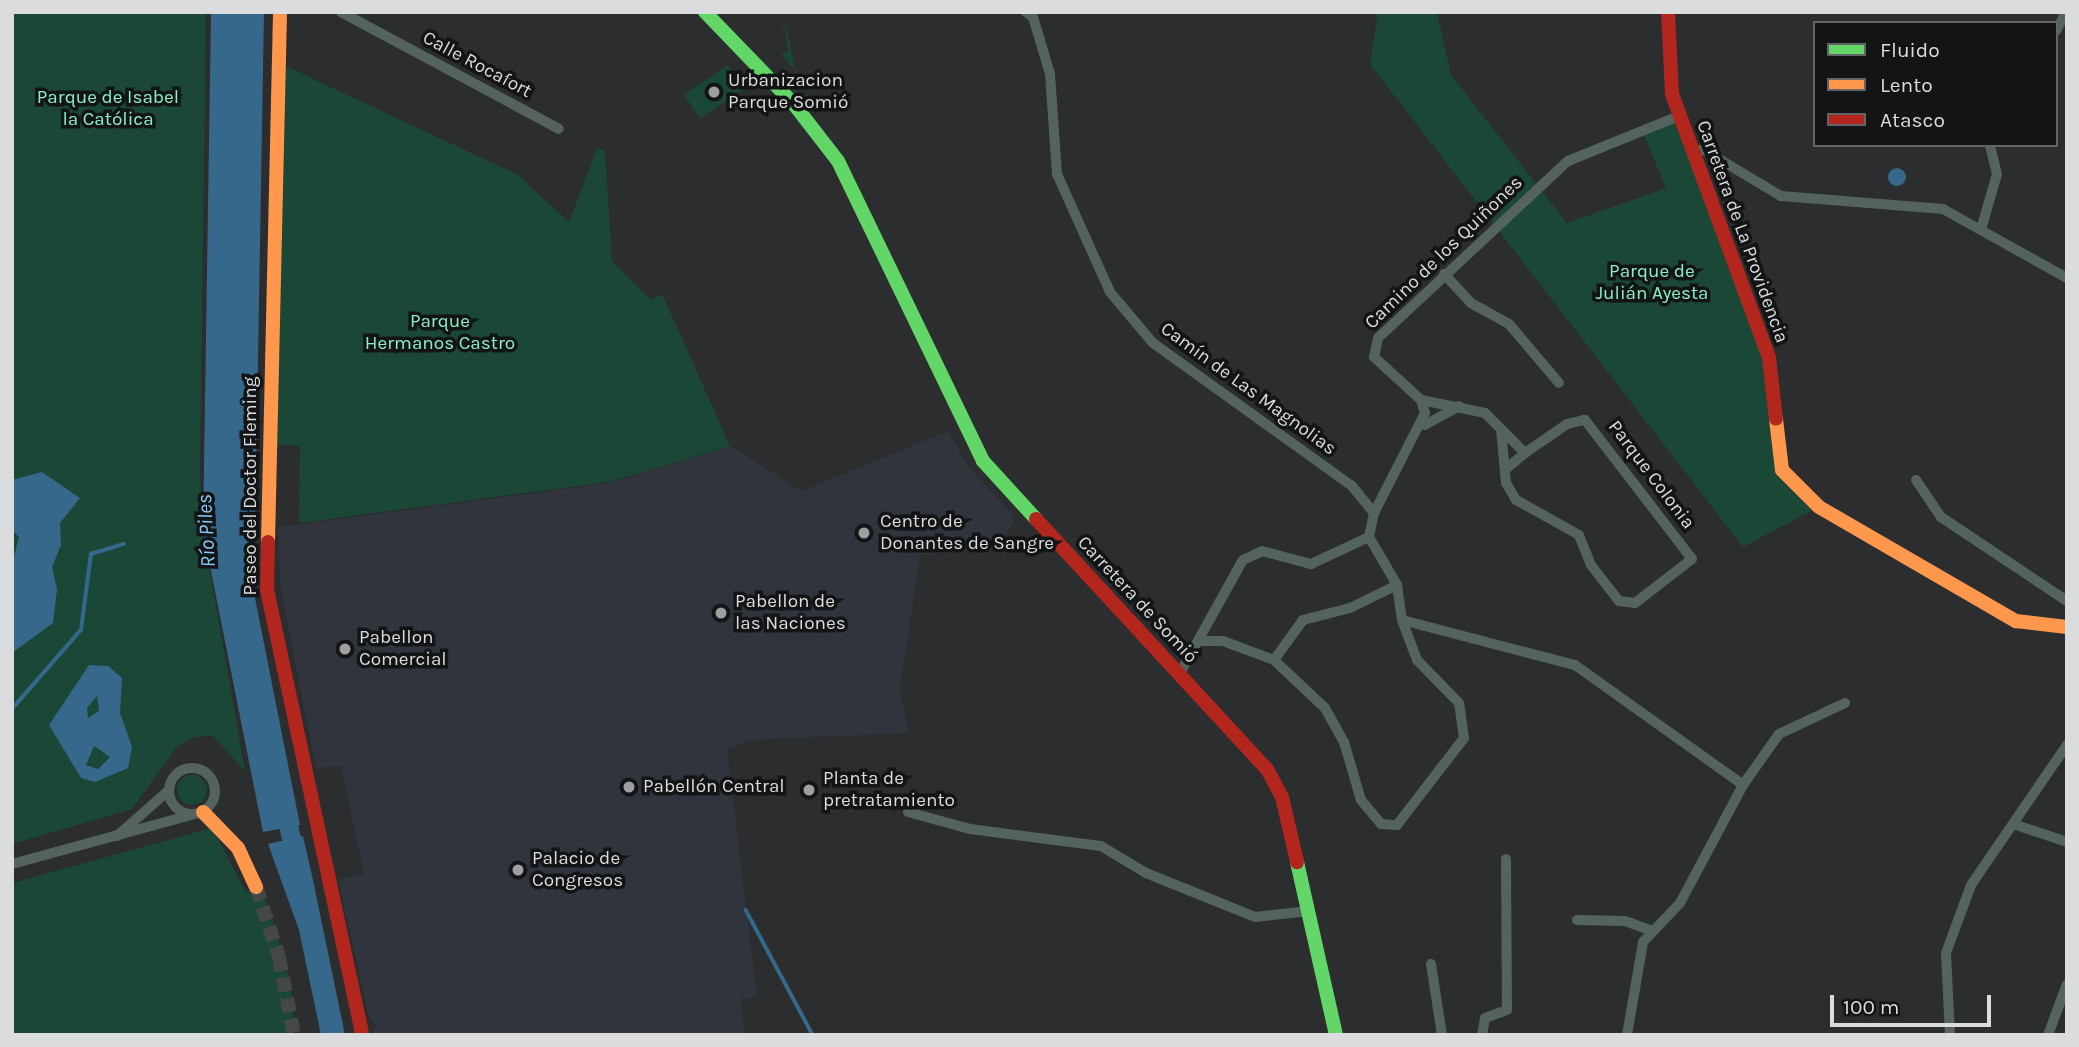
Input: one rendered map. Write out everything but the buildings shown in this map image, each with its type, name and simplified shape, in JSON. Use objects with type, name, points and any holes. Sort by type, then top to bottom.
[{"type":"street","name":"Paseo del Doctor Fleming","points":[[280,12],[267,590],[362,1035]]},
{"type":"street","name":"Calle Rocafort","points":[[341,12],[559,129]]},
{"type":"street","name":"Carretera de Somió","points":[[705,12],[793,103],[838,160],[984,461],[1268,769],[1282,797],[1336,1035]]},
{"type":"street","name":"Carretera de La Providencia","points":[[1668,12],[1679,116],[1769,358],[1776,452],[1793,485],[1976,601],[2016,621],[2067,627]]},
{"type":"street","points":[[2058,28],[2066,12]]},
{"type":"street","name":"Camín de Las Magnolias","points":[[1034,14],[1054,95],[1057,174],[1129,321],[1343,479],[1374,513]]},
{"type":"street","name":"Camino de los Quiñones","points":[[1421,400],[1372,348],[1444,274],[1568,162],[1641,128],[1679,116]]},
{"type":"street","points":[[1982,226],[1997,174],[1990,147]]},
{"type":"street","points":[[1691,150],[1704,150],[1781,196],[1942,209],[1982,226],[2067,278]]},
{"type":"street","points":[[1444,274],[1471,303],[1509,324],[1559,383]]},
{"type":"street","points":[[1425,425],[1421,400],[1485,413],[1525,453]]},
{"type":"street","points":[[1198,640],[1223,641],[1275,660],[1325,708],[1369,816],[1397,825],[1462,747],[1465,728],[1454,696],[1417,660],[1402,620],[1397,585],[1369,537],[1374,513],[1425,425],[1459,406]]},
{"type":"street","name":"Parque Colonia","points":[[1501,429],[1506,469],[1516,500],[1579,535],[1591,565],[1627,606],[1692,559],[1585,420],[1567,424],[1506,469]]},
{"type":"street","points":[[1916,481],[1941,517],[2067,601]]},
{"type":"street","points":[[1180,673],[1253,553],[1311,564],[1369,537]]},
{"type":"street","points":[[1275,660],[1303,620],[1350,608],[1397,585]]},
{"type":"street","points":[[1402,620],[1575,665],[1742,785]]},
{"type":"street","points":[[1627,1035],[1636,966],[1650,930],[1680,902],[1742,785],[1779,734],[1845,703]]},
{"type":"street","points":[[1950,1035],[1946,953],[1971,885],[2067,746]]},
{"type":"street","points":[[12,864],[116,836],[197,813],[215,792],[204,771],[180,771],[168,791],[116,836]]},
{"type":"street","points":[[168,791],[174,807],[197,813],[238,848],[256,887]]},
{"type":"street","points":[[908,812],[970,829],[1101,846],[1146,873],[1255,918],[1309,911]]},
{"type":"street","points":[[2013,824],[2067,842]]},
{"type":"street","points":[[1482,1035],[1485,1018],[1507,1010],[1506,859]]},
{"type":"street","points":[[1577,920],[1625,921],[1650,930]]},
{"type":"street","points":[[1431,964],[1442,1035]]},
{"type":"street","points":[[2048,1035],[2067,984]]},
{"type":"shaded area","points":[[948,431],[970,469],[1015,517],[1000,547],[920,555],[900,688],[908,733],[752,740],[727,749],[757,997],[741,1000],[745,1035],[373,1035],[376,1026],[369,1018],[338,879],[364,874],[341,766],[316,768],[281,590],[278,527],[609,483],[730,446],[802,491]]},
{"type":"green space","name":"Parque de Isabel la Católica","points":[[12,12],[206,12],[200,471],[203,531],[245,771],[212,735],[194,737],[176,748],[132,809],[12,844]]},
{"type":"green space","name":"Parque de Julián Ayesta","points":[[1378,12],[1437,12],[1451,75],[1567,223],[1666,188],[1641,128],[1679,116],[1769,358],[1776,452],[1819,507],[1743,547],[1370,64]]},
{"type":"green space","points":[[786,25],[797,79],[796,94],[789,86],[795,70],[781,54],[788,52],[785,26],[779,26]]},
{"type":"green space","name":"Parque Hermanos Castro","points":[[277,62],[518,175],[569,222],[597,148],[605,151],[612,261],[651,300],[662,294],[730,446],[609,482],[299,523],[300,446],[268,444]]},
{"type":"green space","name":"Urbanizacion Parque Somió","points":[[728,65],[744,89],[700,119],[684,95]]},
{"type":"green space","points":[[801,93],[819,98],[822,106],[813,113]]},
{"type":"green space","points":[[192,775],[198,776],[206,784],[206,796],[198,804],[192,805],[186,804],[178,796],[177,790],[178,784],[186,776]]},
{"type":"green space","points":[[212,828],[246,892],[258,887],[269,908],[291,985],[295,1035],[12,1035],[12,883]]},
{"type":"water","points":[[211,12],[264,12],[254,593],[300,825],[263,832],[203,531]]},
{"type":"water","points":[[1897,168],[1903,171],[1906,177],[1903,183],[1897,186],[1891,183],[1888,177],[1891,171]]},
{"type":"water","points":[[42,472],[80,498],[60,523],[61,545],[52,567],[57,589],[53,623],[12,653],[12,564],[19,537],[12,530],[12,480]]},
{"type":"water","points":[[89,665],[108,666],[122,678],[120,713],[132,747],[128,768],[95,782],[81,778],[49,725]],"holes":[[[97,696],[99,711],[88,718],[87,708]],[[94,746],[110,757],[98,769],[86,765]]]},
{"type":"water","points":[[303,836],[345,1035],[321,1035],[299,930],[268,844]]},
{"type":"waterway","points":[[12,709],[81,630],[91,554],[123,544]]},
{"type":"waterway","name":"Río Piles","points":[[283,804],[297,863]]},
{"type":"waterway","points":[[746,910],[813,1035]]},
{"type":"tunnel","points":[[256,887],[279,957],[294,1035]]},
{"type":"traffic: fast","points":[[705,12],[793,103],[838,161],[983,461],[1036,519]]},
{"type":"traffic: fast","points":[[1297,862],[1336,1035]]},
{"type":"traffic: slow","points":[[268,542],[280,12]]},
{"type":"traffic: slow","points":[[1776,419],[1782,470],[1819,507],[2016,621],[2067,627]]},
{"type":"traffic: slow","points":[[203,812],[238,848],[256,887]]},
{"type":"traffic: jam","points":[[1668,12],[1672,94],[1769,358],[1776,419]]},
{"type":"traffic: jam","points":[[1036,519],[1267,769],[1282,797],[1297,862]]},
{"type":"traffic: jam","points":[[268,542],[267,590],[362,1035]]},
{"type":"place","name":"Urbanizacion Parque Somió","points":[[714,92]]},
{"type":"place","name":"Centro de Donantes de Sangre","points":[[864,533]]},
{"type":"place","name":"Pabellon de las Naciones","points":[[721,613]]},
{"type":"place","name":"Pabellon Comercial","points":[[345,649]]},
{"type":"place","name":"Pabellón Central","points":[[629,787]]},
{"type":"place","name":"Planta de pretratamiento","points":[[809,790]]},
{"type":"place","name":"Palacio de Congresos","points":[[518,870]]}]
